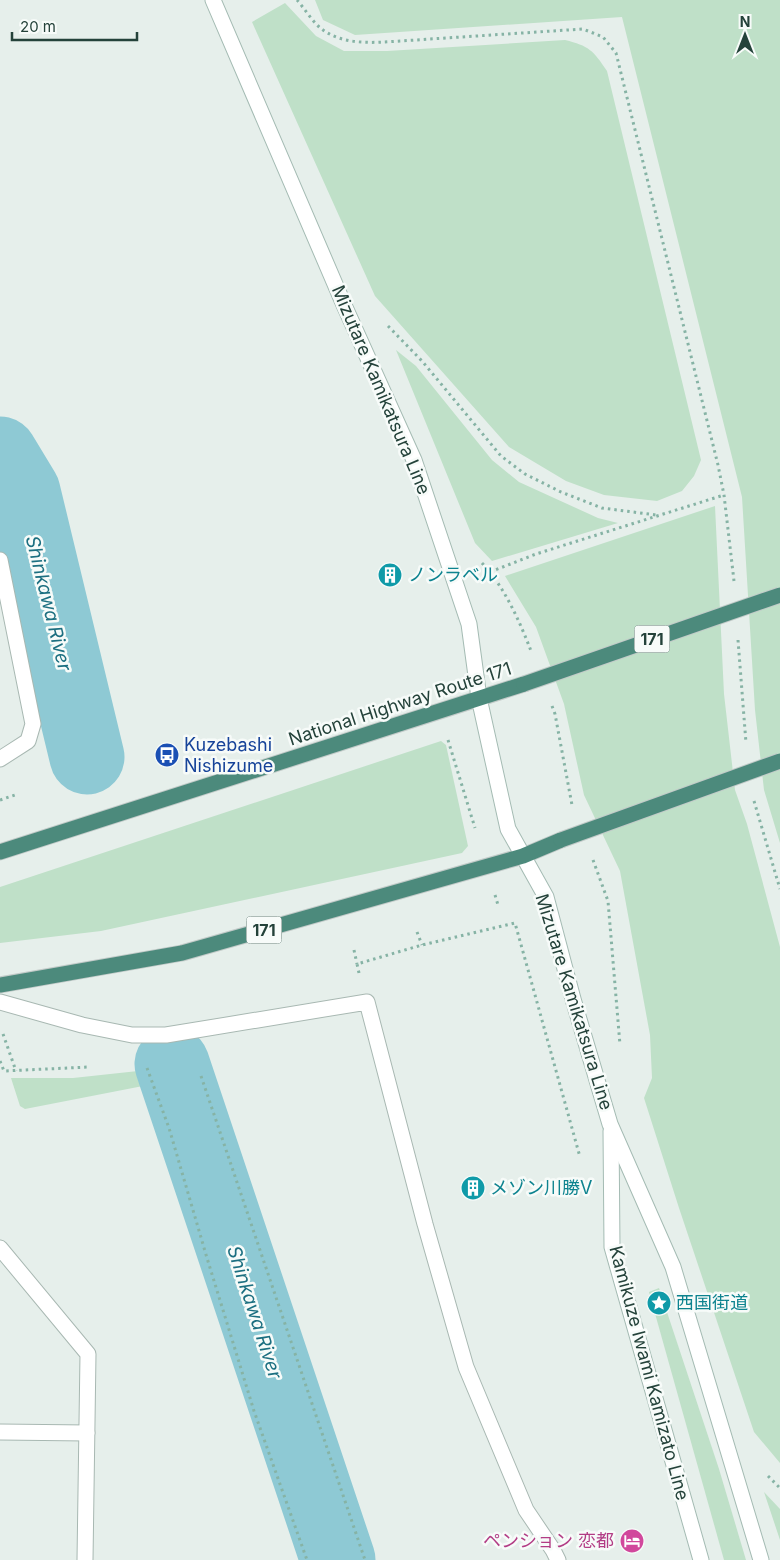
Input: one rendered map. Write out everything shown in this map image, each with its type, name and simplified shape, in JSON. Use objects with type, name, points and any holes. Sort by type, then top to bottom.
[{"type":"highway","name":"National Highway Route 171","points":[[0,852],[524,684],[780,595]]},
{"type":"highway","name":"171","points":[[0,985],[182,953],[523,856],[780,761]]},
{"type":"main road","name":"Mizutare Kamikatsura Line","points":[[214,0],[344,305],[414,460],[469,624],[480,698],[508,828],[546,897],[610,1124],[673,1267],[761,1560]]},
{"type":"main road","points":[[0,560],[33,724],[28,741],[7,757],[0,759]]},
{"type":"main road","points":[[0,1002],[82,1025],[132,1035],[166,1036],[367,1002],[425,1224],[466,1367],[526,1510],[558,1560]]},
{"type":"main road","name":"Kamikuze Iwami Kamizato Line","points":[[610,1124],[612,1247],[702,1560]]},
{"type":"main road","points":[[0,1248],[88,1354],[85,1560]]},
{"type":"main road","points":[[0,1432],[87,1433]]},
{"type":"path","points":[[297,0],[322,30],[336,37],[367,43],[583,29],[603,37],[616,54],[718,465],[724,495],[734,583]]},
{"type":"path","points":[[383,320],[422,361],[500,456],[525,474],[561,492],[602,508],[656,515]]},
{"type":"path","points":[[520,622],[490,572],[536,554],[724,495]]},
{"type":"path","points":[[738,640],[747,749]]},
{"type":"path","points":[[448,740],[476,832]]},
{"type":"path","points":[[752,794],[780,889]]},
{"type":"path","points":[[0,800],[15,795]]},
{"type":"path","points":[[494,892],[498,905]]},
{"type":"path","points":[[357,964],[515,923],[581,1162]]},
{"type":"path","points":[[417,932],[422,946]]},
{"type":"path","points":[[354,950],[367,1002]]},
{"type":"path","points":[[0,1026],[16,1071]]},
{"type":"path","points":[[0,1060],[4,1071],[89,1067]]},
{"type":"path","points":[[147,1068],[169,1128],[206,1258],[254,1411],[307,1560]]},
{"type":"path","points":[[201,1076],[366,1560]]},
{"type":"path","points":[[762,1469],[780,1488]]},
{"type":"green space","points":[[315,0],[780,0],[780,843],[764,790],[755,710],[742,497],[622,17],[355,35],[323,20]]},
{"type":"green space","points":[[285,3],[316,36],[344,51],[387,51],[565,40],[580,44],[598,58],[607,71],[701,460],[694,476],[682,491],[657,501],[604,495],[566,481],[509,447],[375,296],[252,22]]},
{"type":"green space","points":[[396,350],[416,366],[492,460],[519,482],[598,518],[618,523],[492,561],[475,543]]},
{"type":"green space","points":[[715,506],[724,694],[735,790],[747,824],[780,947],[780,1463],[754,1432],[644,1098],[652,1078],[650,1035],[620,871],[584,795],[564,704],[536,627],[505,576]]},
{"type":"green space","points":[[441,741],[446,745],[468,846],[462,853],[101,931],[0,943],[0,887]]},
{"type":"green space","points":[[138,1071],[143,1086],[25,1109],[20,1106],[11,1078],[73,1078]]},
{"type":"green space","points":[[659,1288],[719,1469],[746,1560],[724,1560],[649,1292]]},
{"type":"green space","points":[[764,1492],[780,1509],[780,1540]]},
{"type":"waterway","name":"Shinkawa River","points":[[0,454],[23,492],[87,757]]},
{"type":"waterway","name":"Shinkawa River","points":[[172,1064],[338,1560]]},
{"type":"place","name":"ノンラベル","points":[[390,575]]},
{"type":"place","name":"Kuzebashi Nishizume","points":[[167,755]]},
{"type":"place","name":"メゾン川勝Ⅴ","points":[[473,1188]]},
{"type":"place","name":"西国街道","points":[[659,1303]]},
{"type":"place","name":"ペンション 恋都","points":[[632,1541]]}]
